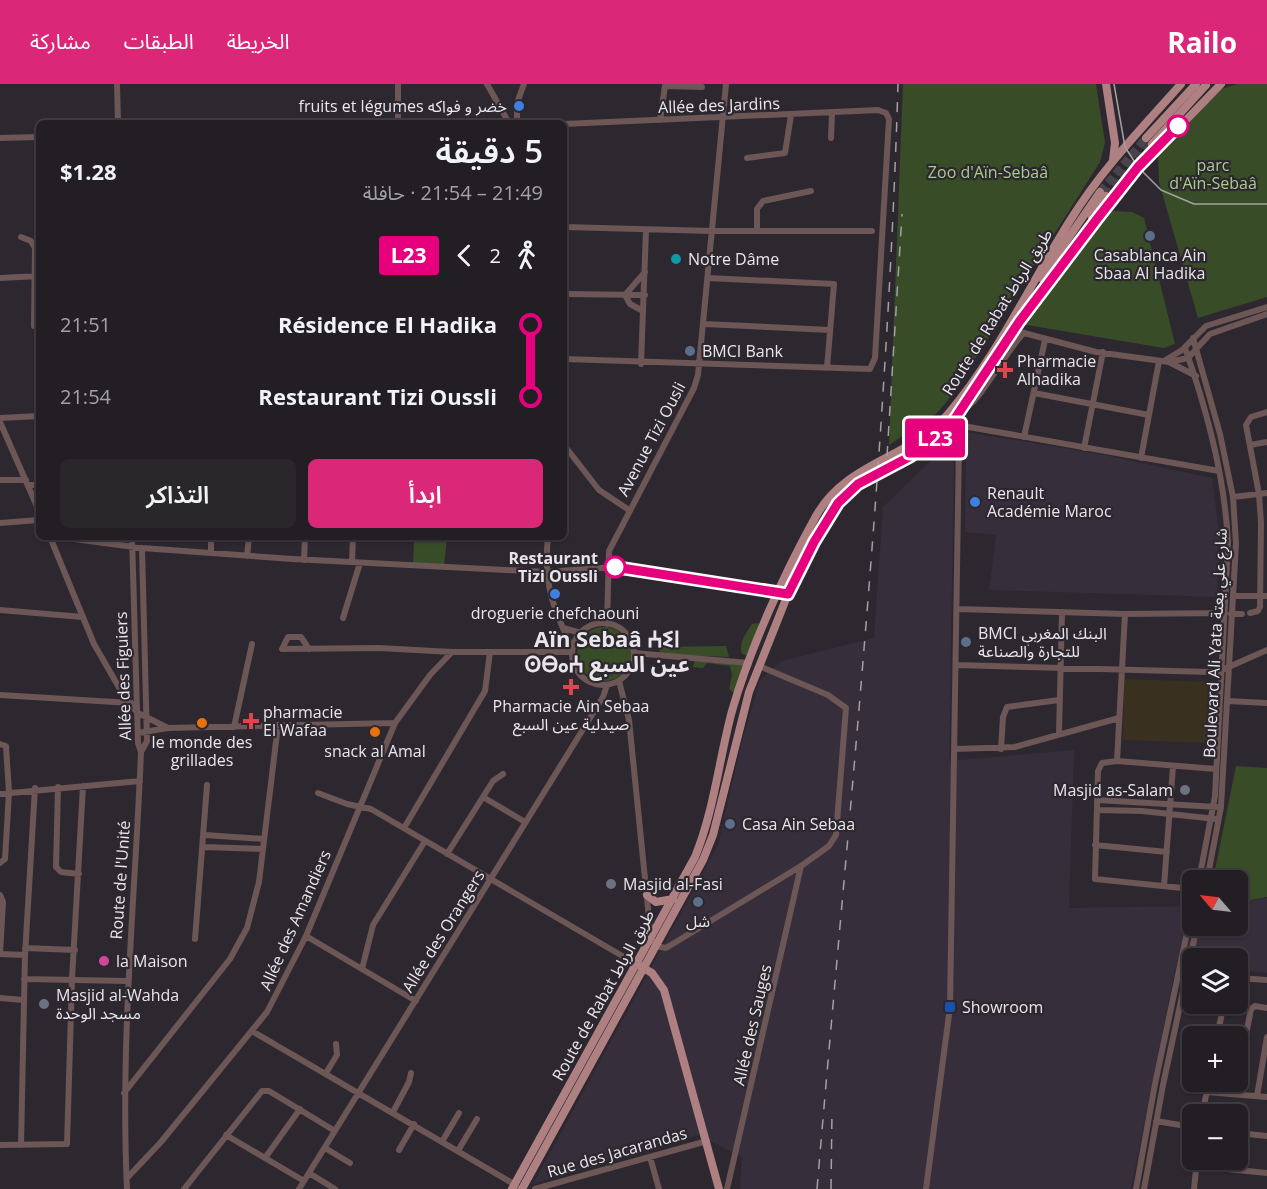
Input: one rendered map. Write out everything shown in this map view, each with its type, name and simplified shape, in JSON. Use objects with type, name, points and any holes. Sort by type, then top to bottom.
[{"type":"main road","points":[[1106,84],[1115,143],[1112,162]]},
{"type":"main road","name":"Route de Rabat طريق الرباط","points":[[640,965],[656,946],[708,847],[743,710],[788,594],[823,525],[843,498],[866,479],[911,456],[950,426],[1010,329],[1071,218],[1112,162],[1181,84]]},
{"type":"main road","points":[[1196,84],[1149,141],[1206,85]]},
{"type":"main road","name":"Route de Rabat طريق الرباط","points":[[517,1188],[640,965],[651,938],[703,836],[733,710],[749,663],[778,592],[817,514],[834,491],[856,472],[915,440],[945,417],[1010,329],[1019,322],[1141,164],[1221,84]]},
{"type":"main road","points":[[1010,329],[1103,194],[1019,322]]},
{"type":"main road","points":[[646,895],[656,902],[672,899]]},
{"type":"main road","points":[[640,965],[657,979],[664,990],[719,1189]]},
{"type":"street","points":[[117,84],[118,120]]},
{"type":"street","points":[[398,84],[399,120]]},
{"type":"street","points":[[487,84],[507,120]]},
{"type":"street","points":[[517,120],[517,103],[524,84]]},
{"type":"street","name":"Avenue Tizi Ousli","points":[[607,624],[609,551],[694,388],[700,364],[726,84]]},
{"type":"street","points":[[660,120],[665,86],[702,87]]},
{"type":"street","name":"Allée des Jardins","points":[[567,124],[832,114],[875,110],[886,113],[889,119],[874,363],[868,370],[827,368]]},
{"type":"street","points":[[831,138],[832,114]]},
{"type":"street","points":[[747,158],[785,153],[791,115]]},
{"type":"street","points":[[0,138],[36,137]]},
{"type":"street","points":[[757,231],[757,209],[763,201],[811,191]]},
{"type":"street","points":[[567,227],[712,231],[872,231]]},
{"type":"street","points":[[641,364],[646,230]]},
{"type":"street","points":[[21,237],[34,244],[36,277],[34,326]]},
{"type":"street","points":[[625,295],[645,272]]},
{"type":"street","points":[[0,278],[36,277]]},
{"type":"street","points":[[567,359],[641,364],[827,368],[834,284],[708,278]]},
{"type":"street","points":[[567,294],[645,295]]},
{"type":"street","points":[[625,295],[630,304],[644,311]]},
{"type":"street","points":[[1141,458],[1149,415],[1164,361],[1185,348],[1193,338],[1211,324],[1267,307]]},
{"type":"street","points":[[1164,361],[1188,357],[1210,334],[1267,314]]},
{"type":"street","points":[[704,324],[830,330]]},
{"type":"street","points":[[1010,329],[1045,340],[1164,361],[1196,376]]},
{"type":"street","points":[[926,1189],[950,1007],[959,444],[963,426],[962,410],[974,402],[1009,348],[1024,333]]},
{"type":"street","name":"Boulevard Ali Yata شارع علي يعتة","points":[[1193,338],[1216,418],[1233,497],[1236,543],[1233,596],[1228,613],[1222,670],[1216,769],[1217,807],[1220,820],[1209,870]]},
{"type":"street","points":[[1024,437],[1045,340]]},
{"type":"street","name":"Boulevard Ali Yata شارع علي يعتة","points":[[1185,348],[1196,376],[1219,471],[1228,543],[1227,701],[1217,807],[1212,818],[1201,870]]},
{"type":"street","points":[[1084,448],[1103,352]]},
{"type":"street","points":[[1034,393],[1149,415]]},
{"type":"street","points":[[1250,613],[1260,609],[1264,596],[1265,541],[1246,422],[1254,414],[1267,412]]},
{"type":"street","points":[[0,418],[36,416]]},
{"type":"street","points":[[0,423],[36,504]]},
{"type":"street","points":[[950,426],[959,444]]},
{"type":"street","points":[[963,426],[1219,471]]},
{"type":"street","points":[[1250,445],[1267,442]]},
{"type":"street","points":[[567,450],[599,490],[629,510]]},
{"type":"street","points":[[0,480],[36,484]]},
{"type":"street","points":[[1233,497],[1267,493]]},
{"type":"street","points":[[0,523],[36,520]]},
{"type":"street","points":[[51,540],[94,644],[128,703],[138,713],[168,728]]},
{"type":"street","points":[[81,540],[142,548],[360,563],[546,572],[607,567],[788,594]]},
{"type":"street","name":"Allée des Figuiers","points":[[132,540],[138,732],[141,752]]},
{"type":"street","points":[[211,540],[211,553]]},
{"type":"street","points":[[247,556],[249,540]]},
{"type":"street","points":[[304,560],[305,540]]},
{"type":"street","points":[[352,562],[353,540]]},
{"type":"street","points":[[548,540],[546,572],[553,607],[572,650],[576,670],[589,682],[607,685],[619,681],[633,664],[634,653],[629,637],[623,630],[607,624],[593,625],[581,633],[572,650]]},
{"type":"street","name":"Allée des Figuiers","points":[[141,752],[146,745],[142,548]]},
{"type":"street","points":[[343,618],[360,563]]},
{"type":"street","points":[[1233,596],[1264,596]]},
{"type":"street","points":[[957,609],[1125,614],[1242,614]]},
{"type":"street","points":[[0,610],[83,617]]},
{"type":"street","points":[[1059,733],[1062,612]]},
{"type":"street","points":[[1117,761],[1125,614]]},
{"type":"street","points":[[563,628],[581,633]]},
{"type":"street","points":[[234,728],[252,644]]},
{"type":"street","points":[[309,649],[379,648],[452,652],[572,650]]},
{"type":"street","points":[[956,665],[1210,672],[1222,670],[1267,650]]},
{"type":"street","name":"Allée des Amandiers","points":[[126,1178],[161,1142],[252,1031],[285,982],[395,723],[430,675],[452,652]]},
{"type":"street","points":[[404,828],[486,691],[490,652]]},
{"type":"street","points":[[634,653],[749,663]]},
{"type":"street","points":[[619,681],[628,720],[651,938],[656,946],[670,947],[801,866],[829,846],[836,836],[846,708],[828,695],[759,666]]},
{"type":"street","name":"Allée des Orangers","points":[[299,1189],[603,697],[607,685]]},
{"type":"street","points":[[0,695],[138,703]]},
{"type":"street","points":[[1001,749],[1003,717],[1007,707],[1011,704],[1059,700]]},
{"type":"street","points":[[1227,701],[1267,703]]},
{"type":"street","points":[[955,749],[1001,749],[1119,718]]},
{"type":"street","points":[[138,732],[146,733],[168,728],[395,723]]},
{"type":"street","points":[[123,1093],[236,950],[251,915],[263,849],[278,725]]},
{"type":"street","points":[[0,744],[6,746],[9,792],[5,859],[0,864]]},
{"type":"street","name":"Route de l'Unité","points":[[127,1189],[123,1093],[127,981],[141,752]]},
{"type":"street","points":[[1182,888],[1097,880],[1094,874],[1099,766],[1104,762],[1117,761],[1216,769]]},
{"type":"street","points":[[1164,886],[1173,766]]},
{"type":"street","points":[[447,854],[496,778],[503,774]]},
{"type":"street","points":[[0,794],[35,788],[140,781]]},
{"type":"street","points":[[195,939],[205,836],[207,785]]},
{"type":"street","points":[[0,1145],[67,1144],[72,979],[83,786]]},
{"type":"street","points":[[58,787],[56,867],[61,872],[79,874]]},
{"type":"street","points":[[21,1145],[23,1000],[35,788]]},
{"type":"street","points":[[318,793],[371,809],[640,965]]},
{"type":"street","points":[[483,797],[525,822]]},
{"type":"street","points":[[1097,800],[1217,807]]},
{"type":"street","points":[[1097,810],[1220,820]]},
{"type":"street","points":[[205,836],[264,839]]},
{"type":"street","points":[[362,969],[373,925],[425,841]]},
{"type":"street","points":[[1095,845],[1167,852]]},
{"type":"street","points":[[204,847],[263,849]]},
{"type":"street","name":"Allée des Sauges","points":[[727,1189],[801,866]]},
{"type":"street","points":[[0,895],[3,902],[0,954],[75,950]]},
{"type":"street","points":[[306,936],[416,1001]]},
{"type":"street","points":[[1136,1189],[1186,936]]},
{"type":"street","points":[[24,979],[127,981]]},
{"type":"street","points":[[1248,979],[1267,980]]},
{"type":"street","points":[[0,998],[23,1000]]},
{"type":"street","points":[[1144,1189],[1156,1120],[1182,1004]]},
{"type":"street","points":[[1248,1026],[1251,1009],[1254,1006],[1267,1008]]},
{"type":"street","points":[[252,1031],[459,1149],[517,1188]]},
{"type":"street","points":[[1166,1034],[1174,1035]]},
{"type":"street","points":[[1257,1096],[1267,1036]]},
{"type":"street","points":[[326,1073],[337,1054],[336,1044]]},
{"type":"street","points":[[393,1112],[409,1082],[411,1073]]},
{"type":"street","points":[[184,1189],[262,1091],[269,1091],[335,1131]]},
{"type":"street","points":[[1204,1104],[1207,1092],[1267,1097]]},
{"type":"street","points":[[265,1158],[300,1109]]},
{"type":"street","points":[[443,1140],[459,1113]]},
{"type":"street","points":[[459,1149],[477,1119]]},
{"type":"street","points":[[1156,1120],[1182,1125]]},
{"type":"street","points":[[399,1150],[414,1124]]},
{"type":"street","points":[[1248,1134],[1267,1136]]},
{"type":"street","points":[[226,1135],[304,1181]]},
{"type":"street","name":"Rue des Jacarandas","points":[[535,1189],[706,1142]]},
{"type":"street","points":[[325,1148],[350,1163]]},
{"type":"street","points":[[650,1157],[659,1189]]},
{"type":"street","points":[[1196,1170],[1194,1189],[1200,1189]]},
{"type":"street","points":[[1246,1170],[1267,1173]]},
{"type":"street","points":[[309,1173],[335,1189]]},
{"type":"shaded area","points":[[966,432],[1104,455],[1212,478],[1219,533],[1217,597],[989,590],[996,535],[965,532]]},
{"type":"shaded area","points":[[938,454],[954,462],[949,761],[1074,750],[1069,908],[1182,906],[1182,936],[1248,936],[1248,901],[1267,898],[1267,973],[1248,971],[1248,948],[1182,948],[1182,965],[1176,965],[1131,1189],[740,1189],[742,1157],[698,1135],[533,1184],[718,845],[743,738],[760,680],[782,661],[874,638],[883,507]]},
{"type":"shaded area","points":[[1124,679],[1210,682],[1208,743],[1123,740]]},
{"type":"green space","name":"Zoo d'Aïn-Sebaâ","points":[[903,84],[1096,84],[1105,143],[1100,162],[952,395],[937,413],[889,445]]},
{"type":"green space","name":"parc d'Aïn-Sebaâ","points":[[1237,84],[1267,84],[1267,297],[1198,318],[1159,182],[1158,153],[1219,90]]},
{"type":"green space","points":[[1114,211],[1132,212],[1144,218],[1175,344],[1164,348],[1021,324],[1057,265],[1096,215]]},
{"type":"green space","points":[[396,540],[447,540],[444,566],[413,563],[414,541]]},
{"type":"green space","points":[[752,624],[760,625],[747,655],[742,654],[741,646],[745,635]]},
{"type":"green space","points":[[599,627],[609,627],[619,631],[627,639],[631,654],[627,669],[619,677],[609,681],[599,681],[589,677],[581,669],[577,659],[577,649],[581,639],[589,631]]},
{"type":"green space","points":[[726,646],[729,657],[660,654],[659,647]]},
{"type":"green space","points":[[695,661],[745,665],[734,693],[729,689],[732,675],[730,666],[707,663],[703,668],[693,667]]},
{"type":"green space","points":[[1236,766],[1267,768],[1267,897],[1248,900],[1248,870],[1215,870]]},
{"type":"tunnel","points":[[1100,192],[1146,138]]},
{"type":"tunnel","points":[[1106,196],[1152,144]]},
{"type":"tram line","points":[[1114,84],[1125,147],[1138,167],[1161,190],[1194,204],[1267,204]]},
{"type":"railway","points":[[817,1189],[876,499],[893,222],[898,84]]},
{"type":"railway","points":[[887,456],[902,214]]},
{"type":"railway","points":[[831,1189],[832,1111]]},
{"type":"bus line","name":"L23","points":[[615,567],[677,579],[788,594],[814,542],[838,503],[858,484],[911,456],[950,426],[1019,322],[1097,219],[1138,167],[1178,126]]},
{"type":"place","name":"fruits et légumes خضر و فواكه","points":[[519,106]]},
{"type":"place","name":"Casablanca Ain Sbaa Al Hadika","points":[[1150,236]]},
{"type":"place","name":"Notre Dâme","points":[[676,259]]},
{"type":"place","name":"BMCI Bank","points":[[690,351]]},
{"type":"place","name":"Pharmacie Alhadika","points":[[1005,370]]},
{"type":"place","name":"Renault Académie Maroc","points":[[975,502]]},
{"type":"place","name":"Restaurant Tizi Oussli","points":[[615,567]]},
{"type":"place","name":"droguerie chefchaouni","points":[[555,594]]},
{"type":"place","name":"BMCI البنك المغربي للتجارة والصناعة","points":[[966,642]]},
{"type":"place","name":"Pharmacie Ain Sebaa صيدلية عين السبع","points":[[571,687]]},
{"type":"place","name":"pharmacie El Wafaa","points":[[251,721]]},
{"type":"place","name":"le monde des grillades","points":[[202,723]]},
{"type":"place","name":"snack al Amal","points":[[375,732]]},
{"type":"place","name":"Masjid as-Salam","points":[[1185,790]]},
{"type":"place","name":"Casa Ain Sebaa","points":[[730,824]]},
{"type":"place","name":"Masjid al-Fasi","points":[[611,884]]},
{"type":"place","name":"شل","points":[[698,902]]},
{"type":"place","name":"la Maison","points":[[104,961]]},
{"type":"place","name":"Masjid al-Wahda مسجد الوحدة","points":[[44,1004]]},
{"type":"place","name":"Showroom","points":[[950,1007]]},
{"type":"district","name":"Aïn Sebaâ ⵄⵉⵏ ⵙⴱⴰⵄ عين السبع","points":[[607,650]]}]
